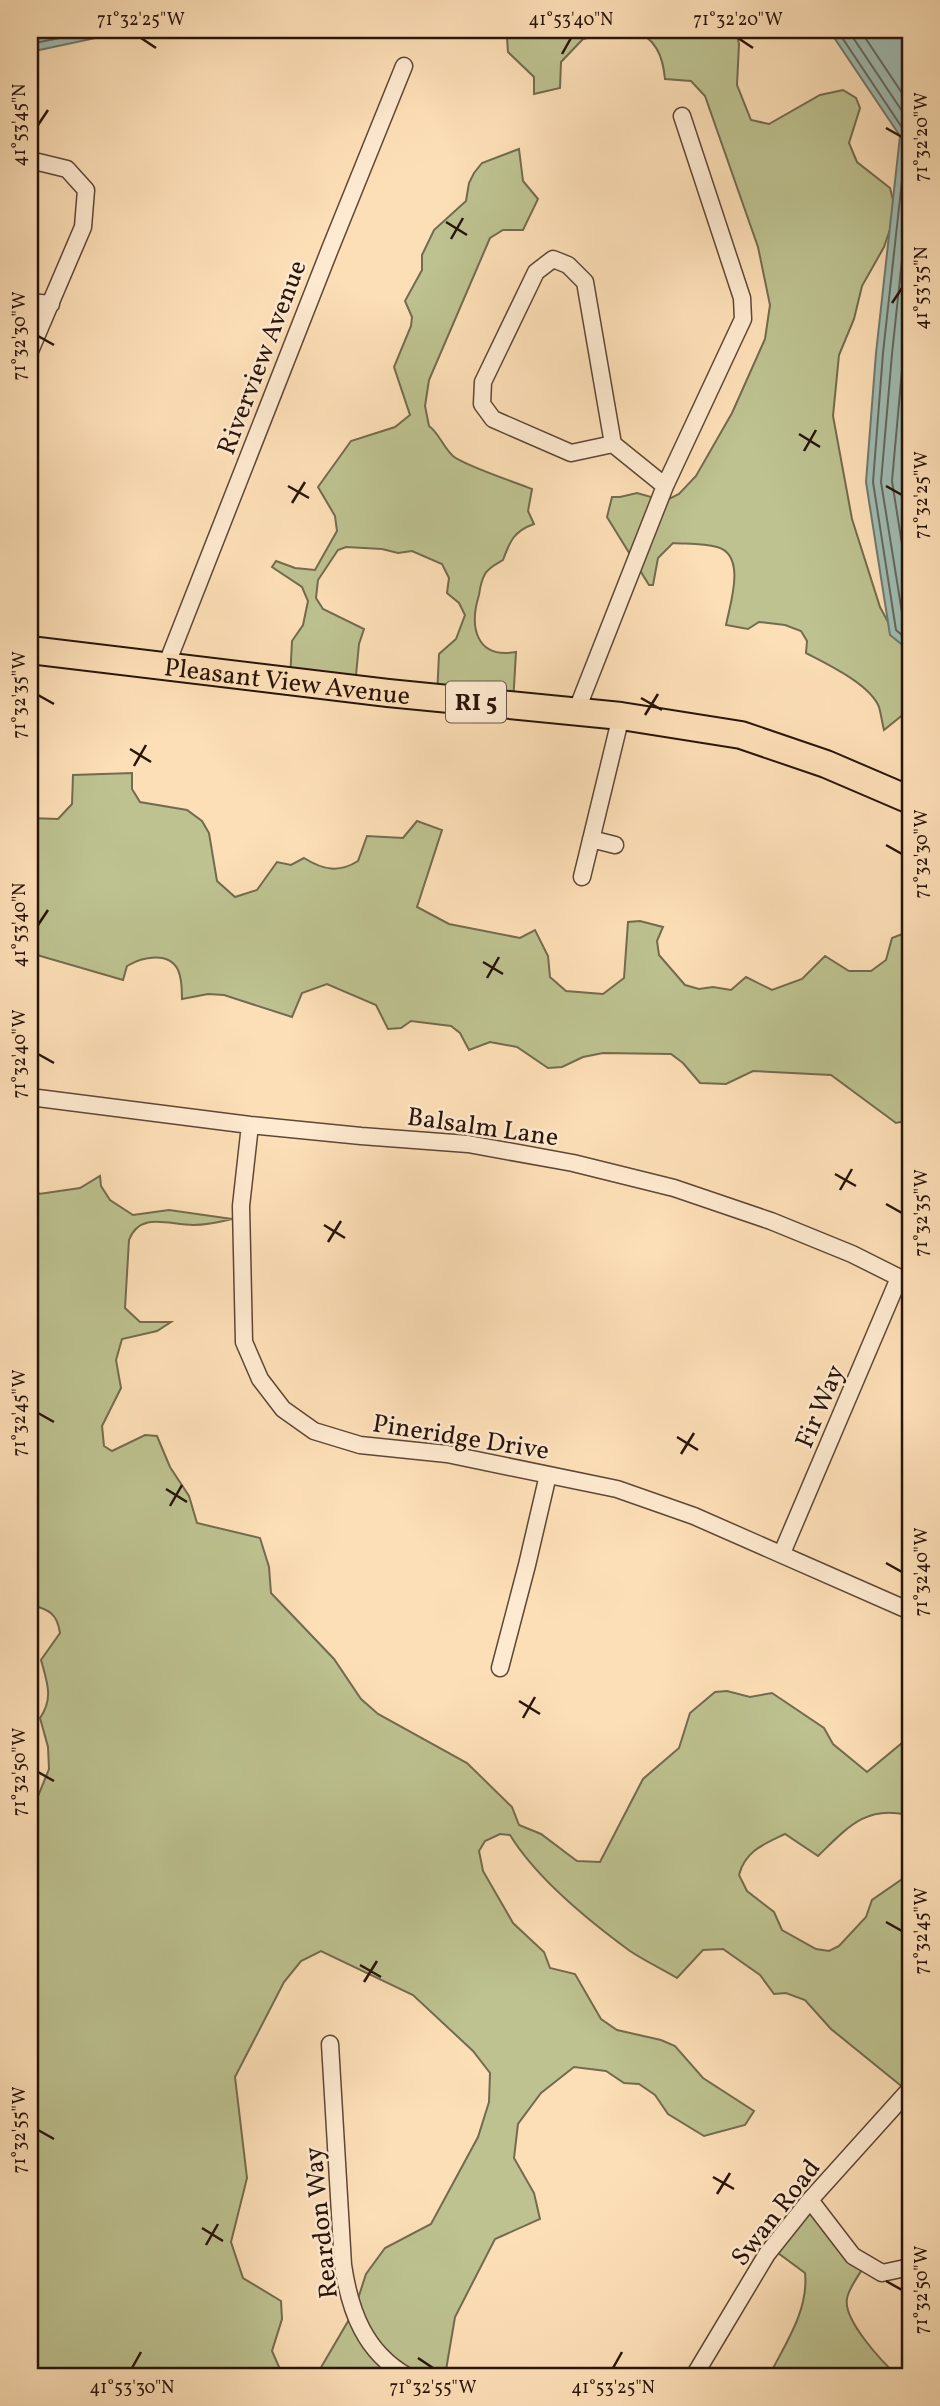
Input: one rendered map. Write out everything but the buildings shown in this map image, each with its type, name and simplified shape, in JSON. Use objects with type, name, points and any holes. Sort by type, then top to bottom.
[{"type":"main road","name":"Pleasant View Avenue","points":[[30,650],[388,693],[621,716],[741,735],[826,764],[910,800]]},
{"type":"street","name":"Riverview Avenue","points":[[166,666],[404,66]]},
{"type":"street","points":[[576,712],[665,486],[743,319],[742,298],[682,116]]},
{"type":"street","points":[[30,160],[67,169],[86,190],[83,227],[30,351]]},
{"type":"street","points":[[613,444],[572,453],[493,419],[482,404],[483,382],[536,272],[553,259],[568,265],[585,282],[613,444],[665,486]]},
{"type":"street","points":[[30,302],[51,304]]},
{"type":"street","points":[[582,877],[621,716]]},
{"type":"street","points":[[591,839],[615,845]]},
{"type":"street","name":"Balsalm Lane","points":[[30,1097],[250,1125],[468,1143],[573,1163],[674,1188],[771,1221],[852,1254],[905,1280]]},
{"type":"street","name":"Pineridge Drive","points":[[250,1125],[241,1206],[244,1342],[260,1379],[284,1409],[314,1431],[360,1445],[447,1454],[617,1489],[694,1516],[910,1611]]},
{"type":"street","name":"Fir Way","points":[[782,1553],[905,1280]]},
{"type":"street","points":[[500,1668],[548,1475]]},
{"type":"street","name":"Reardon Way","points":[[330,2043],[343,2265],[348,2298],[367,2340],[391,2367],[407,2376]]},
{"type":"street","name":"Swan Road","points":[[694,2376],[767,2254],[810,2200],[910,2089]]},
{"type":"street","points":[[810,2200],[853,2256],[882,2273],[910,2267]]},
{"type":"green space","points":[[501,30],[625,30],[583,39],[561,62],[560,88],[534,94],[534,77],[508,52],[507,38]]},
{"type":"green space","points":[[632,30],[736,30],[739,44],[737,85],[751,120],[769,124],[820,95],[843,90],[856,98],[860,108],[849,143],[857,162],[890,188],[896,212],[884,247],[862,286],[854,319],[839,355],[833,416],[852,519],[880,607],[895,635],[910,652],[910,709],[884,730],[879,707],[867,690],[806,653],[807,641],[801,631],[785,625],[759,622],[748,629],[726,625],[733,593],[734,570],[732,560],[726,552],[701,544],[673,543],[658,558],[653,585],[649,585],[607,517],[612,497],[637,493],[665,501],[679,494],[696,476],[732,413],[765,339],[770,305],[758,247],[705,96],[691,81],[665,79],[657,49],[647,38]]},
{"type":"green space","points":[[519,149],[523,181],[538,199],[523,230],[503,230],[490,238],[429,380],[425,406],[429,426],[453,456],[532,489],[528,511],[534,524],[517,533],[503,560],[485,574],[475,618],[479,638],[484,645],[492,651],[516,652],[513,704],[437,697],[439,654],[456,639],[465,615],[459,603],[447,593],[449,578],[442,564],[412,551],[398,553],[382,549],[346,547],[338,550],[318,580],[316,598],[323,609],[364,629],[359,644],[355,686],[290,680],[292,641],[303,625],[308,601],[302,587],[272,567],[276,561],[295,568],[315,570],[337,531],[335,516],[318,487],[351,441],[395,427],[410,415],[394,367],[411,326],[412,317],[405,301],[422,270],[422,255],[434,230],[466,201],[469,183],[482,163]]},
{"type":"green space","points":[[132,773],[132,789],[140,802],[187,810],[202,821],[209,833],[217,881],[235,897],[257,890],[277,862],[291,865],[304,858],[324,867],[344,867],[358,861],[367,836],[403,838],[417,821],[442,830],[417,907],[449,924],[520,938],[535,930],[548,956],[550,977],[566,991],[603,994],[624,978],[628,922],[640,921],[663,927],[657,941],[659,955],[685,985],[699,989],[713,987],[731,990],[746,977],[772,990],[802,979],[825,956],[849,971],[871,971],[886,960],[892,938],[910,931],[910,1120],[896,1123],[831,1075],[753,1071],[726,1084],[700,1083],[683,1063],[671,1054],[603,1053],[583,1057],[562,1067],[548,1068],[517,1047],[490,1042],[469,1050],[460,1033],[451,1026],[411,1021],[401,1028],[388,1029],[376,1005],[327,984],[302,993],[292,1017],[224,995],[208,994],[182,999],[178,970],[174,964],[162,958],[147,958],[127,966],[123,980],[30,953],[30,818],[58,819],[72,804],[73,775]]},
{"type":"green space","points":[[30,1170],[39,1194],[80,1188],[100,1176],[101,1186],[110,1200],[133,1215],[169,1210],[232,1219],[198,1225],[156,1222],[140,1225],[134,1231],[129,1240],[125,1308],[140,1322],[171,1322],[157,1331],[122,1339],[116,1360],[121,1388],[102,1426],[104,1446],[112,1451],[145,1435],[157,1436],[170,1467],[189,1496],[197,1523],[260,1538],[269,1567],[271,1593],[334,1659],[361,1699],[378,1714],[467,1763],[512,1807],[519,1825],[541,1834],[577,1861],[600,1862],[643,1779],[679,1748],[690,1713],[715,1692],[727,1691],[750,1697],[772,1693],[824,1728],[833,1744],[867,1772],[902,1743],[910,1741],[910,1816],[881,1813],[869,1816],[848,1828],[818,1856],[785,1834],[751,1854],[739,1875],[747,1891],[774,1912],[782,1930],[816,1949],[829,1951],[839,1946],[866,1917],[872,1900],[908,1875],[910,1877],[910,2085],[905,2089],[831,2029],[805,2000],[786,1993],[774,1994],[760,1975],[723,1949],[703,1950],[677,1978],[630,1951],[581,1913],[534,1867],[510,1835],[500,1834],[485,1841],[479,1851],[483,1871],[513,1923],[544,1952],[550,1968],[575,1974],[601,2019],[617,2030],[675,2046],[703,2078],[754,2111],[745,2125],[704,2136],[668,2114],[655,2095],[639,2084],[624,2083],[606,2071],[574,2067],[541,2093],[518,2124],[514,2158],[534,2193],[540,2219],[495,2239],[455,2317],[445,2376],[316,2376],[354,2311],[366,2274],[385,2248],[431,2224],[478,2137],[489,2102],[490,2073],[473,2051],[413,1995],[321,1951],[301,1961],[284,1982],[235,2077],[247,2178],[231,2242],[243,2278],[281,2301],[282,2319],[272,2351],[283,2376],[30,2376],[30,1816],[49,1769],[48,1747],[40,1718],[48,1697],[41,1660],[60,1633],[57,1620],[51,1613],[30,1604]]},
{"type":"green space","points":[[807,2201],[865,2265],[849,2291],[847,2308],[865,2340],[898,2376],[769,2376],[800,2313],[805,2287],[805,2273],[770,2247]]},
{"type":"water","points":[[30,30],[133,30],[30,52]]},
{"type":"water","points":[[829,30],[910,30],[910,651],[890,635],[866,482],[876,353],[900,136]]}]
